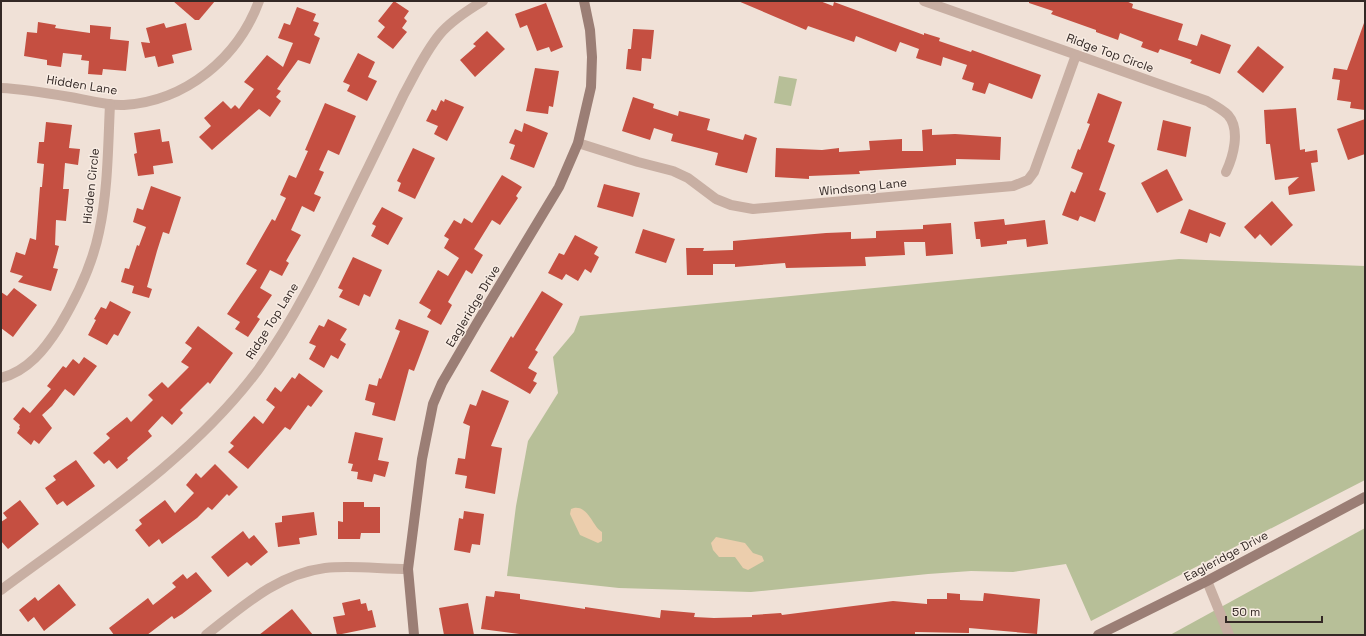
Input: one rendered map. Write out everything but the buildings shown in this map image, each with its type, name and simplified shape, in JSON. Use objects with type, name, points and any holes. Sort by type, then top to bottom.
[{"type":"main road","name":"Eagleridge Drive","points":[[414,635],[408,569],[422,460],[433,404],[442,383],[465,343],[559,187],[578,143],[591,87],[592,57],[590,30],[584,1]]},
{"type":"main road","name":"Eagleridge Drive","points":[[1098,635],[1207,581],[1365,497]]},
{"type":"street","name":"Hidden Lane","points":[[1,88],[49,93],[110,104],[124,105],[168,95],[198,80],[210,71],[234,47],[250,22],[259,1]]},
{"type":"street","name":"Ridge Top Lane","points":[[1,590],[177,458],[230,404],[257,371],[279,340],[313,280],[380,143],[429,49],[441,33],[459,17],[483,1]]},
{"type":"street","name":"Ridge Top Circle","points":[[924,1],[1207,102],[1221,109],[1229,116],[1235,139],[1230,162],[1226,172]]},
{"type":"street","name":"Windsong Lane","points":[[578,143],[638,162],[673,171],[688,178],[716,199],[731,205],[748,209],[776,208],[1013,186],[1028,180],[1034,172],[1076,55]]},
{"type":"street","name":"Hidden Circle","points":[[1,378],[26,366],[44,348],[70,308],[87,272],[102,218],[110,104]]},
{"type":"street","points":[[206,635],[265,590],[295,575],[310,571],[342,567],[408,569]]},
{"type":"street","points":[[1207,581],[1229,635]]},
{"type":"green space","points":[[779,76],[797,79],[791,106],[774,103]]},
{"type":"green space","points":[[1179,259],[1365,266],[1365,480],[1091,621],[1066,564],[1013,572],[971,571],[928,574],[751,592],[619,588],[507,576],[516,506],[528,441],[558,393],[553,357],[574,332],[580,316]]},
{"type":"green space","points":[[1365,528],[1365,635],[1170,635]]},
{"type":"sand","points":[[579,508],[587,513],[602,532],[602,541],[598,543],[580,535],[570,514],[571,509]]},
{"type":"sand","points":[[716,537],[745,543],[753,553],[762,556],[764,561],[748,570],[743,568],[735,557],[719,557],[713,550],[711,543]]}]
